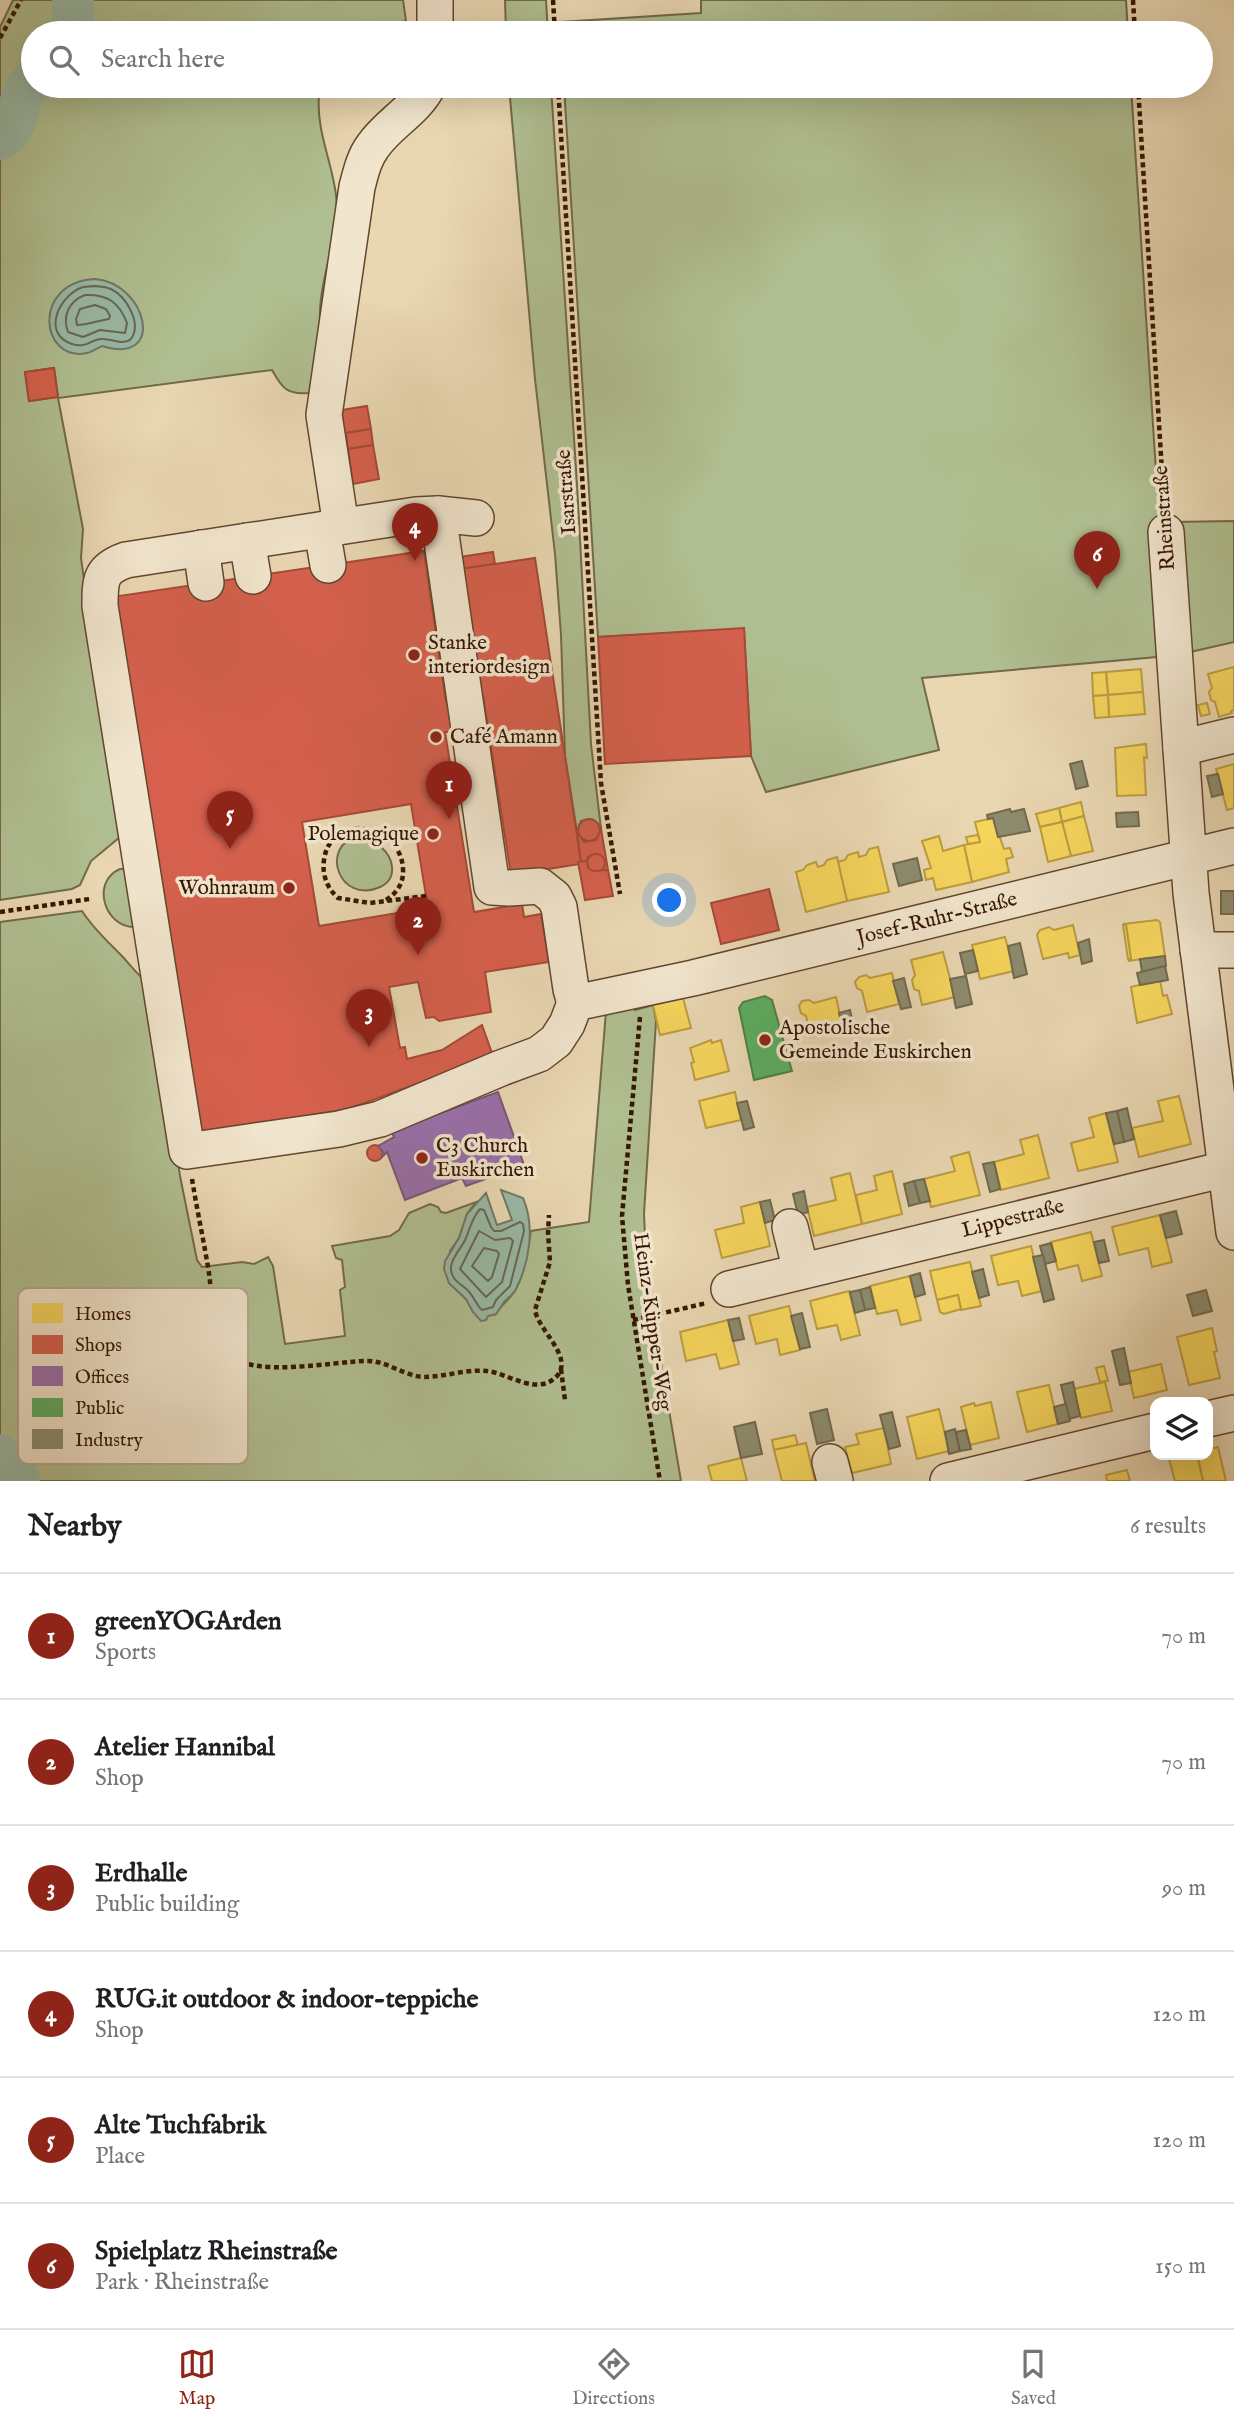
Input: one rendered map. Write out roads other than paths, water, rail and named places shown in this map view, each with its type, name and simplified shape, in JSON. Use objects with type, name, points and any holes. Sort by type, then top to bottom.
[{"type":"street","points":[[435,0],[435,21]]},
{"type":"street","points":[[328,565],[332,528],[324,415],[357,187],[364,162],[372,147],[422,98]]},
{"type":"street","points":[[438,514],[492,887],[540,886],[554,897],[559,907],[575,1003],[567,1024],[556,1041],[539,1054],[380,1119],[340,1129],[187,1151],[100,606],[100,587],[104,573],[112,565],[126,560],[332,528],[438,514],[476,518]]},
{"type":"street","name":"Rheinstraße","points":[[1166,532],[1188,858],[1198,950],[1230,1167],[1234,1232]]},
{"type":"street","points":[[247,541],[253,576]]},
{"type":"street","points":[[201,548],[206,583]]},
{"type":"street","points":[[1181,748],[1234,735]]},
{"type":"street","name":"Josef-Ruhr-Straße","points":[[575,1003],[640,1000],[1234,846]]},
{"type":"street","points":[[1198,950],[1234,950]]},
{"type":"street","name":"Lippestraße","points":[[720,1295],[801,1271],[1230,1167]]},
{"type":"street","points":[[790,1227],[801,1271]]},
{"type":"street","points":[[1213,1418],[1234,1413]]},
{"type":"street","points":[[948,1481],[1150,1432]]},
{"type":"water","points":[[95,279],[113,284],[127,294],[137,307],[142,322],[142,335],[136,345],[122,349],[102,346],[87,353],[71,353],[59,346],[52,335],[49,321],[52,306],[60,293],[74,283]]},
{"type":"water","points":[[501,1190],[523,1198],[529,1220],[528,1255],[515,1291],[496,1314],[481,1321],[466,1299],[449,1283],[444,1269],[445,1261],[459,1238],[467,1214],[486,1193],[497,1225],[512,1220]]},
{"type":"waterway","points":[[73,0],[73,21]]},
{"type":"waterway","points":[[0,139],[14,125],[22,98]]},
{"type":"waterway","points":[[0,1455],[13,1467],[19,1481]]},
{"type":"place","name":"RUG.it outdoor & indoor-teppiche","points":[[415,561]]},
{"type":"place","name":"Spielplatz Rheinstraße","points":[[1097,589]]},
{"type":"place","name":"Stanke interiordesign","points":[[414,655]]},
{"type":"place","name":"Café Amann","points":[[436,737]]},
{"type":"place","name":"greenYOGArden","points":[[449,819]]},
{"type":"place","name":"Polemagique","points":[[433,834]]},
{"type":"place","name":"Alte Tuchfabrik","points":[[230,849]]},
{"type":"place","name":"Wohnraum","points":[[289,888]]},
{"type":"place","name":"Atelier Hannibal","points":[[418,955]]},
{"type":"place","name":"Apostolische Gemeinde Euskirchen","points":[[765,1040]]},
{"type":"place","name":"Erdhalle","points":[[369,1047]]},
{"type":"place","name":"C3 Church Euskirchen","points":[[422,1158]]}]
